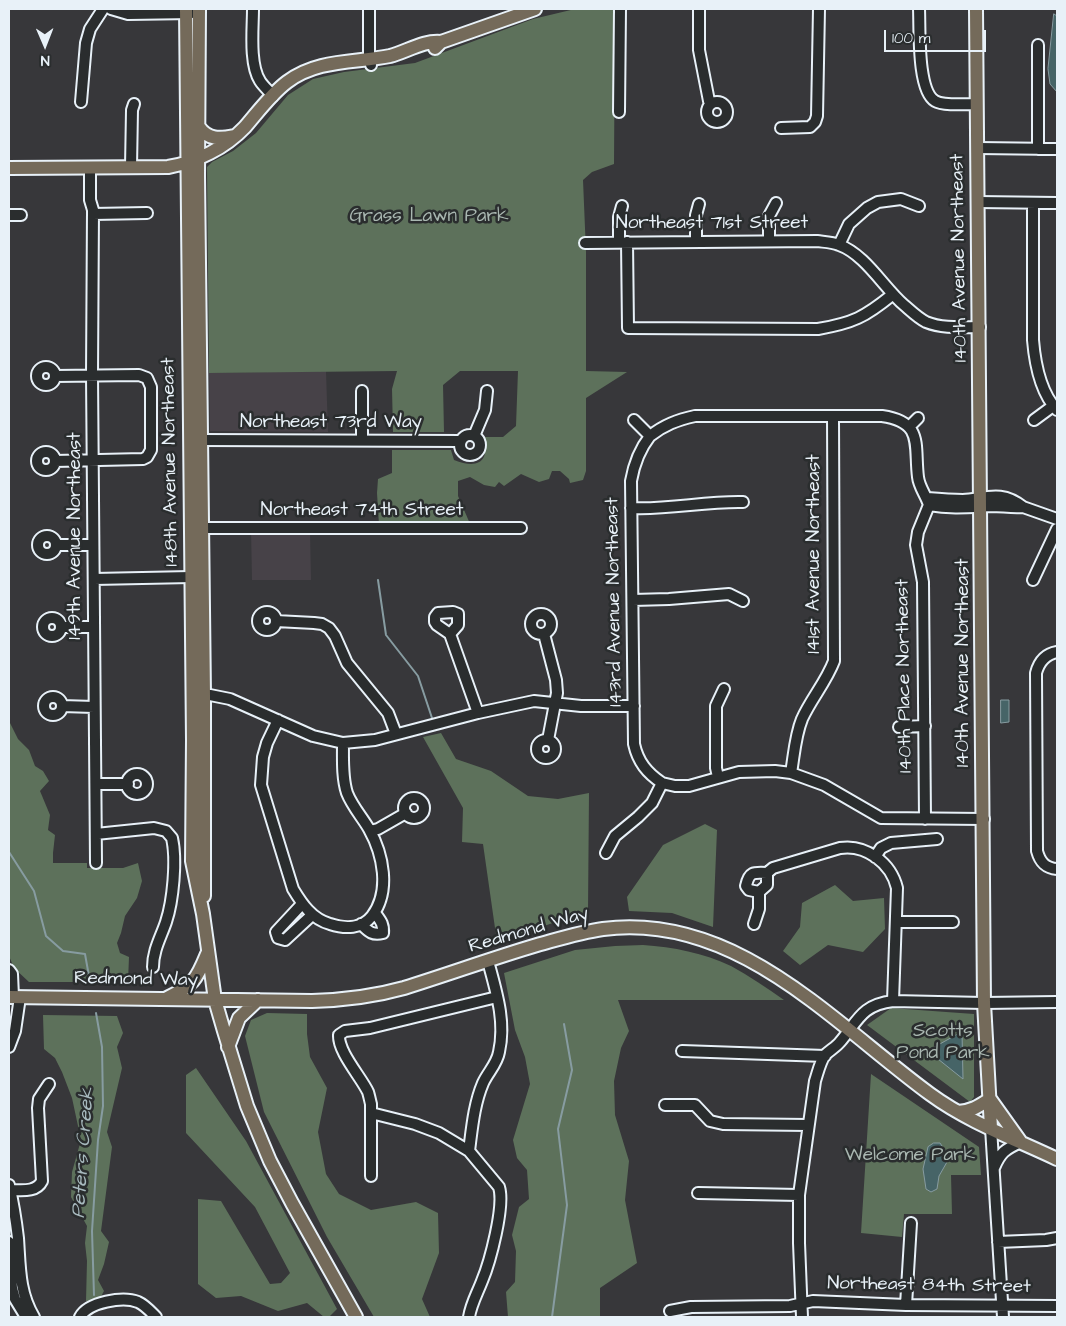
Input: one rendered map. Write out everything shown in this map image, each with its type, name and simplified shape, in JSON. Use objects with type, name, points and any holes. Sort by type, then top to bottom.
[{"type":"main road","name":"140th Avenue Northeast","points":[[976,9],[984,1003],[991,1128]]},
{"type":"main road","points":[[9,168],[168,167],[193,161],[214,152],[234,136],[287,82],[304,72],[325,64],[370,62],[432,41],[441,42],[527,10]]},
{"type":"main road","name":"148th Avenue Northeast","points":[[192,11],[199,127],[193,161],[201,440],[191,577],[198,695]]},
{"type":"main road","name":"148th Avenue Northeast","points":[[192,11],[198,695],[204,888],[203,914],[215,1000],[228,1047],[252,1118],[277,1175],[356,1317]]},
{"type":"main road","points":[[199,127],[208,136],[215,138],[234,136]]},
{"type":"main road","name":"Redmond Way","points":[[14,997],[334,1000],[377,996],[570,936],[603,929],[633,928],[662,930],[684,934],[744,956],[794,989],[930,1094],[958,1112],[1057,1159]]},
{"type":"main road","points":[[165,999],[193,982],[198,976],[208,953]]},
{"type":"main road","points":[[228,1047],[239,1018],[245,1010],[258,1000]]},
{"type":"main road","points":[[958,1112],[968,1112],[978,1108],[990,1099],[1020,1142]]},
{"type":"street","points":[[81,102],[86,43],[90,29],[103,9]]},
{"type":"street","points":[[111,9],[128,14],[192,11]]},
{"type":"street","points":[[253,9],[254,62],[256,72],[260,81],[273,96]]},
{"type":"street","points":[[369,9],[370,62]]},
{"type":"street","points":[[619,112],[620,9]]},
{"type":"street","points":[[699,9],[699,50],[707,92],[712,104]]},
{"type":"street","points":[[781,128],[810,127],[815,122],[817,116],[819,9]]},
{"type":"street","points":[[919,9],[922,68],[925,86],[934,101],[940,103],[977,104]]},
{"type":"street","points":[[1038,45],[1038,149]]},
{"type":"street","points":[[131,167],[132,110],[134,104]]},
{"type":"street","points":[[978,148],[1057,150]]},
{"type":"street","name":"149th Avenue Northeast","points":[[93,167],[97,200],[93,212],[92,375],[96,863]]},
{"type":"street","points":[[919,206],[901,199],[878,202],[867,208],[849,224],[839,245],[866,264],[892,295],[924,321],[945,326],[980,326]]},
{"type":"street","points":[[978,202],[1057,203]]},
{"type":"street","points":[[1033,202],[1035,358],[1039,375],[1055,408],[1034,420]]},
{"type":"street","points":[[769,241],[769,216],[776,203]]},
{"type":"street","points":[[696,242],[696,215],[699,204]]},
{"type":"street","points":[[622,206],[619,217],[623,242],[628,328],[818,329],[858,319],[872,312],[892,295]]},
{"type":"street","points":[[93,212],[147,213]]},
{"type":"street","points":[[9,216],[21,215]]},
{"type":"street","name":"Northeast 71st Street","points":[[585,243],[816,240],[839,245]]},
{"type":"street","points":[[55,376],[139,375],[147,378],[151,387],[151,450],[147,457],[143,459],[55,461]]},
{"type":"street","points":[[362,391],[362,440]]},
{"type":"street","points":[[474,436],[485,410],[487,391]]},
{"type":"street","points":[[634,420],[650,436],[662,427],[679,419],[695,416],[882,416],[903,422],[910,427],[917,447],[918,478],[928,501],[964,500],[981,502],[1003,497],[1014,500],[1023,507],[1057,519]]},
{"type":"street","name":"141st Avenue Northeast","points":[[791,773],[799,729],[803,718],[834,661],[833,416]]},
{"type":"street","points":[[910,427],[918,418]]},
{"type":"street","points":[[468,436],[474,436],[479,441],[480,447],[474,454],[468,455],[462,451],[460,445],[468,436]]},
{"type":"street","name":"143rd Avenue Northeast","points":[[650,436],[642,446],[634,468],[632,481],[634,744],[636,755],[641,764],[650,775],[662,783]]},
{"type":"street","name":"Northeast 73rd Way","points":[[201,440],[462,441]]},
{"type":"street","name":"140th Place Northeast","points":[[926,819],[923,582],[916,545],[928,501]]},
{"type":"street","points":[[631,508],[661,508],[743,502]]},
{"type":"street","name":"Northeast 74th Street","points":[[196,528],[521,528]]},
{"type":"street","points":[[1033,580],[1057,529]]},
{"type":"street","points":[[56,545],[93,545]]},
{"type":"street","points":[[94,579],[191,577]]},
{"type":"street","points":[[633,600],[729,594],[743,601]]},
{"type":"street","points":[[276,621],[322,624],[328,628],[347,663],[388,713],[396,734]]},
{"type":"street","points":[[61,627],[94,627]]},
{"type":"street","points":[[450,634],[478,713]]},
{"type":"street","points":[[544,634],[556,680],[556,703],[548,740]]},
{"type":"street","points":[[1057,652],[1051,653],[1041,660],[1036,673],[1037,851],[1039,859],[1043,864],[1057,869]]},
{"type":"street","points":[[718,777],[716,768],[716,706],[724,689]]},
{"type":"street","points":[[198,695],[230,699],[313,736],[343,744],[364,742],[534,701],[580,706],[634,706]]},
{"type":"street","points":[[62,706],[94,707]]},
{"type":"street","points":[[278,720],[267,743],[263,757],[261,785],[292,889],[302,904],[322,922],[342,927],[353,927],[369,920],[375,913],[383,884],[380,856],[370,831],[348,793],[345,782],[343,744]]},
{"type":"street","points":[[899,727],[925,726]]},
{"type":"street","points":[[606,852],[615,836],[638,818],[652,803],[662,783],[674,786],[689,786],[739,772],[759,770],[791,773],[824,785],[881,818],[984,819]]},
{"type":"street","points":[[96,784],[128,784]]},
{"type":"street","points":[[370,831],[378,829],[406,813]]},
{"type":"street","points":[[96,834],[154,828],[166,831],[172,838],[172,896],[156,949],[153,967]]},
{"type":"street","points":[[875,857],[881,848],[891,843],[938,838]]},
{"type":"street","points":[[767,873],[756,872],[750,874],[746,886],[749,890],[759,892],[767,886],[767,873],[772,868],[840,848],[857,847],[875,857],[885,866],[894,877],[897,888],[893,1001]]},
{"type":"street","points":[[754,924],[759,909],[759,892]]},
{"type":"street","points":[[302,904],[276,932],[278,938],[285,940],[312,915]]},
{"type":"street","points":[[361,924],[371,933],[377,935],[383,933],[382,922],[375,913]]},
{"type":"street","points":[[896,922],[953,922]]},
{"type":"street","points":[[469,1151],[475,1110],[483,1082],[499,1054],[502,1021],[488,961]]},
{"type":"street","points":[[9,970],[12,974],[14,997],[20,1007],[12,1023],[16,1031],[9,1047]]},
{"type":"street","points":[[371,1176],[371,1104],[368,1092],[353,1070],[340,1043],[339,1035],[345,1031],[370,1028],[497,997]]},
{"type":"street","points":[[802,1317],[800,1194],[815,1080],[825,1056],[840,1043],[865,1011],[879,1003],[893,1001],[1057,1002]]},
{"type":"street","points":[[682,1051],[825,1056]]},
{"type":"street","points":[[34,1317],[13,1283],[17,1236],[9,1188],[35,1189],[40,1186],[42,1181],[38,1108],[39,1099],[49,1084]]},
{"type":"street","points":[[665,1105],[695,1105],[710,1121],[723,1124],[808,1125]]},
{"type":"street","points":[[371,1113],[415,1124],[439,1133],[469,1151],[499,1187],[501,1194],[492,1245],[469,1317]]},
{"type":"street","name":"140th Avenue Northeast","points":[[991,1128],[1003,1317]]},
{"type":"street","points":[[993,1169],[1003,1151],[1020,1142]]},
{"type":"street","points":[[698,1194],[800,1194]]},
{"type":"street","points":[[906,1305],[911,1223]]},
{"type":"street","points":[[998,1242],[1056,1238]]},
{"type":"street","points":[[9,1242],[15,1299],[26,1317]]},
{"type":"street","points":[[80,1317],[86,1309],[120,1299],[140,1302],[156,1317]]},
{"type":"street","name":"Northeast 84th Street","points":[[670,1311],[691,1307],[790,1306],[812,1301],[906,1305],[1057,1306]]},
{"type":"shaded area","points":[[326,371],[328,432],[210,431],[209,373]]},
{"type":"shaded area","points":[[251,530],[310,531],[311,580],[252,580]]},
{"type":"green space","name":"Grass Lawn Park","points":[[575,9],[615,9],[614,164],[592,172],[583,180],[586,252],[586,371],[627,372],[586,398],[586,471],[583,480],[570,483],[569,479],[560,471],[552,471],[549,479],[539,482],[521,474],[504,486],[499,482],[495,487],[484,485],[470,477],[458,481],[458,496],[471,526],[379,525],[378,479],[392,473],[392,450],[451,450],[454,460],[469,464],[480,462],[485,453],[484,437],[503,437],[516,426],[518,371],[460,371],[443,385],[444,432],[393,432],[392,389],[397,371],[209,373],[207,167],[212,162],[233,151],[256,133],[288,95],[313,79],[344,72],[415,63],[533,19]]},
{"type":"green space","points":[[9,721],[18,739],[29,750],[35,766],[43,771],[49,781],[40,791],[50,815],[48,830],[55,835],[53,863],[87,863],[87,868],[123,868],[138,863],[142,881],[137,898],[125,916],[117,943],[120,953],[129,957],[128,982],[29,982],[14,968],[9,956]]},
{"type":"green space","points":[[441,733],[456,759],[491,771],[528,796],[558,799],[589,793],[588,911],[497,942],[483,844],[462,842],[463,808],[423,737]]},
{"type":"green space","points":[[705,824],[717,830],[713,927],[672,913],[629,911],[627,897],[663,845]]},
{"type":"green space","points":[[835,885],[853,901],[884,898],[885,929],[863,952],[828,945],[800,965],[783,951],[800,927],[802,903]]},
{"type":"green space","points":[[643,945],[688,951],[721,961],[784,1000],[618,1000],[629,1031],[621,1048],[614,1081],[615,1115],[629,1161],[625,1200],[637,1263],[600,1288],[600,1317],[508,1317],[506,1292],[515,1282],[516,1251],[512,1235],[519,1207],[529,1199],[527,1170],[517,1158],[513,1140],[530,1084],[525,1057],[515,1030],[504,973],[575,950]]},
{"type":"green space","name":"Scotts Pond Park","points":[[891,1008],[974,1014],[974,1097],[970,1102],[867,1025]]},
{"type":"green space","points":[[267,1013],[307,1014],[310,1057],[327,1088],[318,1132],[326,1174],[339,1194],[371,1210],[416,1202],[438,1213],[439,1253],[422,1299],[430,1317],[374,1317],[327,1237],[264,1112],[245,1036],[251,1020]]},
{"type":"green space","points":[[43,1015],[117,1016],[123,1033],[117,1047],[122,1068],[107,1132],[112,1147],[101,1231],[109,1242],[98,1280],[104,1291],[99,1300],[86,1301],[87,1261],[85,1243],[87,1226],[71,1197],[72,1172],[81,1140],[72,1098],[62,1072],[55,1058],[44,1049]]},
{"type":"green space","points":[[196,1068],[246,1141],[337,1309],[329,1317],[324,1317],[307,1303],[278,1311],[241,1296],[216,1298],[198,1284],[198,1199],[221,1201],[270,1284],[281,1283],[290,1273],[255,1207],[186,1133],[186,1075]]},
{"type":"green space","name":"Welcome Park","points":[[871,1074],[979,1147],[981,1175],[951,1175],[952,1214],[904,1214],[902,1237],[861,1233]]},
{"type":"water","points":[[1054,14],[1057,16],[1057,92],[1050,84],[1048,69]]},
{"type":"water","points":[[1001,700],[1009,700],[1009,722],[1001,723]]},
{"type":"water","points":[[962,1032],[963,1079],[928,1051]]},
{"type":"water","points":[[934,1143],[940,1143],[946,1152],[947,1162],[939,1176],[937,1189],[931,1192],[926,1189],[923,1169],[928,1147]]},
{"type":"waterway","points":[[378,580],[386,635],[418,676],[432,718]]},
{"type":"waterway","name":"Peters Creek","points":[[9,852],[34,891],[46,936],[63,951],[85,954],[90,982]]},
{"type":"waterway","name":"Peters Creek","points":[[94,1295],[92,1231],[98,1140],[103,1106],[102,1047],[96,1013]]},
{"type":"waterway","points":[[552,1317],[567,1205],[558,1129],[572,1070],[564,1024]]}]
